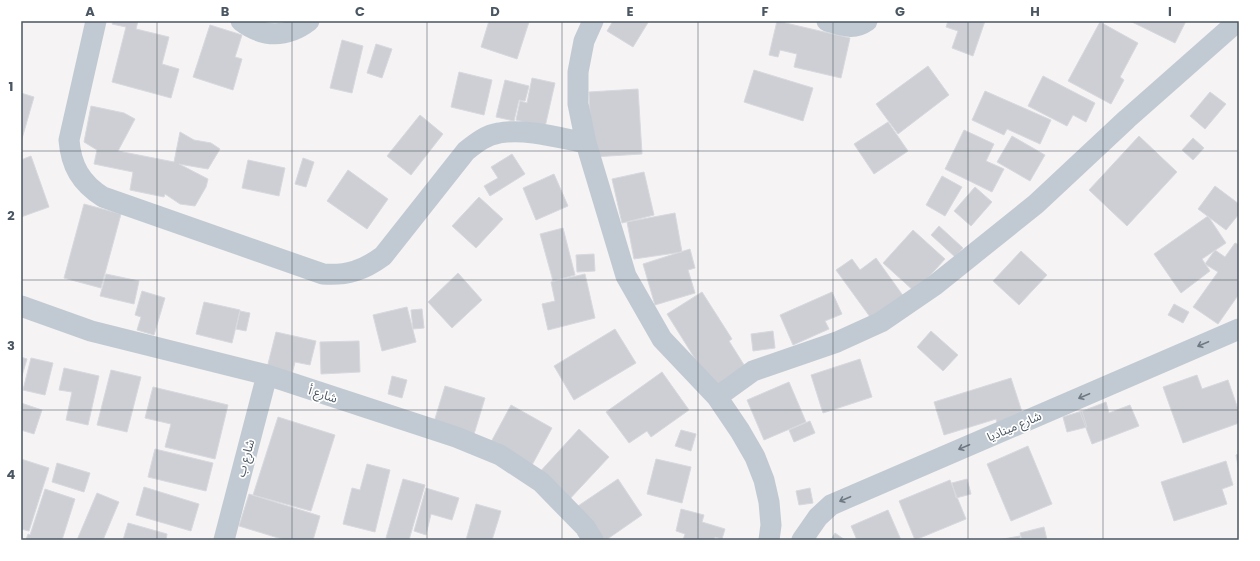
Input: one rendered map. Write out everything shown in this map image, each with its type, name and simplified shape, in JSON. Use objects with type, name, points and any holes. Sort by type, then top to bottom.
[{"type":"street","points":[[96,21],[70,140],[70,154],[75,168],[82,180],[91,190],[103,197],[323,274],[339,275],[355,272],[370,265],[383,256],[466,151],[480,140],[498,133],[518,131],[586,142]]},
{"type":"street","points":[[240,21],[254,30],[269,34],[285,34],[299,28],[309,21]]},
{"type":"street","points":[[593,21],[584,41],[578,72],[578,104],[586,142],[626,276],[662,339],[717,397],[740,431],[755,458],[764,480],[769,502],[771,525],[769,540]]},
{"type":"street","points":[[827,21],[851,28],[860,26],[867,21]]},
{"type":"street","points":[[717,397],[753,371],[837,342],[881,322],[935,286],[1036,204],[1127,119],[1238,21]]},
{"type":"street","name":"شارع أ","points":[[21,306],[91,331],[267,375],[456,437],[500,455],[541,482],[585,527],[593,540]]},
{"type":"street","name":"شارع ميناديا","points":[[802,540],[818,517],[831,505],[1239,329]]},
{"type":"street","name":"شارع ب","points":[[224,540],[267,375]]},
{"type":"building","points":[[113,21],[138,21],[136,29],[169,37],[162,64],[179,69],[171,98],[112,82],[126,27],[112,24]]},
{"type":"building","points":[[489,21],[529,22],[517,59],[481,47]]},
{"type":"building","points":[[613,21],[649,21],[633,47],[607,31]]},
{"type":"building","points":[[777,21],[850,38],[841,78],[794,67],[797,54],[780,50],[778,57],[769,55]]},
{"type":"building","points":[[948,21],[985,21],[973,56],[952,48],[958,31],[946,27]]},
{"type":"building","points":[[1130,21],[1186,21],[1175,43]]},
{"type":"building","points":[[1100,22],[1138,43],[1120,77],[1124,80],[1111,104],[1068,81]]},
{"type":"building","points":[[210,25],[242,35],[235,57],[242,59],[233,90],[193,77]]},
{"type":"building","points":[[342,40],[363,46],[352,93],[330,88]]},
{"type":"building","points":[[376,44],[392,49],[382,78],[367,73]]},
{"type":"building","points":[[928,66],[949,95],[898,134],[876,104]]},
{"type":"building","points":[[754,70],[813,88],[803,121],[744,102]]},
{"type":"building","points":[[459,72],[492,80],[484,115],[451,107]]},
{"type":"building","points":[[1043,76],[1095,103],[1086,122],[1073,115],[1067,126],[1028,106]]},
{"type":"building","points":[[532,78],[555,83],[545,127],[516,120],[520,101],[527,103]]},
{"type":"building","points":[[505,80],[529,86],[525,101],[519,100],[514,121],[496,117]]},
{"type":"building","points":[[638,89],[642,154],[592,157],[589,92]]},
{"type":"building","points":[[985,91],[1051,120],[1040,144],[1007,129],[1004,135],[972,120]]},
{"type":"building","points":[[1210,92],[1226,104],[1205,129],[1190,116]]},
{"type":"building","points":[[21,93],[34,97],[21,142]]},
{"type":"building","points":[[91,106],[124,113],[135,119],[118,151],[174,162],[180,132],[194,140],[211,143],[220,149],[208,169],[179,164],[208,179],[206,187],[195,206],[180,204],[165,194],[164,197],[130,190],[133,172],[94,164],[97,150],[84,142]]},
{"type":"building","points":[[420,115],[443,134],[411,175],[387,156]]},
{"type":"building","points":[[888,122],[908,151],[874,174],[854,144]]},
{"type":"building","points":[[964,130],[994,144],[986,161],[1004,169],[992,192],[945,169]]},
{"type":"building","points":[[1012,136],[1045,155],[1030,181],[997,162]]},
{"type":"building","points":[[1139,136],[1177,172],[1127,226],[1089,190]]},
{"type":"building","points":[[1193,138],[1204,148],[1193,160],[1182,150]]},
{"type":"building","points":[[512,154],[525,174],[490,196],[484,186],[498,178],[491,167]]},
{"type":"building","points":[[31,156],[49,207],[21,217],[21,160]]},
{"type":"building","points":[[303,158],[314,162],[306,187],[295,184]]},
{"type":"building","points":[[248,160],[285,168],[279,196],[242,188]]},
{"type":"building","points":[[348,170],[388,199],[367,229],[327,201]]},
{"type":"building","points":[[644,172],[654,215],[622,223],[612,179]]},
{"type":"building","points":[[554,174],[568,206],[536,220],[523,188]]},
{"type":"building","points":[[942,176],[962,187],[945,216],[926,205]]},
{"type":"building","points":[[1215,186],[1239,204],[1239,214],[1226,230],[1198,209]]},
{"type":"building","points":[[975,187],[992,202],[971,226],[954,211]]},
{"type":"building","points":[[479,197],[503,219],[476,248],[452,226]]},
{"type":"building","points":[[84,204],[121,214],[101,288],[64,278]]},
{"type":"building","points":[[675,213],[682,252],[634,259],[627,222]]},
{"type":"building","points":[[1208,216],[1226,243],[1202,259],[1210,271],[1181,293],[1154,254]]},
{"type":"building","points":[[939,226],[963,248],[955,257],[931,235]]},
{"type":"building","points":[[563,228],[575,275],[553,281],[540,234]]},
{"type":"building","points":[[913,230],[945,259],[915,292],[883,263]]},
{"type":"building","points":[[1235,243],[1239,245],[1239,294],[1218,324],[1193,307],[1218,272],[1205,264],[1215,250],[1225,257]]},
{"type":"building","points":[[690,249],[695,268],[688,270],[695,293],[655,305],[643,264]]},
{"type":"building","points":[[1021,251],[1047,275],[1019,305],[993,281]]},
{"type":"building","points":[[594,254],[595,271],[577,272],[576,255]]},
{"type":"building","points":[[876,258],[904,297],[873,321],[836,270],[852,259],[860,270]]},
{"type":"building","points":[[458,273],[482,300],[452,328],[428,302]]},
{"type":"building","points":[[106,274],[139,281],[134,304],[100,296]]},
{"type":"building","points":[[585,274],[595,318],[548,330],[542,304],[555,301],[551,282]]},
{"type":"building","points":[[142,291],[165,298],[154,335],[137,330],[141,317],[135,315]]},
{"type":"building","points":[[702,292],[732,339],[729,341],[746,368],[712,390],[699,365],[667,314]]},
{"type":"building","points":[[832,292],[842,314],[825,321],[829,329],[793,345],[780,315]]},
{"type":"building","points":[[204,302],[240,310],[232,343],[196,334]]},
{"type":"building","points":[[1174,304],[1189,312],[1183,323],[1168,315]]},
{"type":"building","points":[[407,307],[416,342],[382,351],[373,315]]},
{"type":"building","points":[[422,309],[424,328],[413,329],[411,310]]},
{"type":"building","points":[[240,311],[250,313],[246,331],[236,329]]},
{"type":"building","points":[[615,329],[636,363],[574,400],[554,366]]},
{"type":"building","points":[[773,331],[775,348],[753,351],[751,334]]},
{"type":"building","points":[[931,331],[958,355],[943,371],[917,347]]},
{"type":"building","points":[[276,332],[316,341],[310,365],[295,362],[292,374],[267,368]]},
{"type":"building","points":[[359,341],[360,372],[321,374],[320,342]]},
{"type":"building","points":[[21,357],[27,359],[21,379]]},
{"type":"building","points":[[31,358],[53,363],[45,395],[23,390]]},
{"type":"building","points":[[860,359],[872,397],[823,413],[811,375]]},
{"type":"building","points":[[64,368],[99,376],[88,425],[66,420],[72,392],[59,390]]},
{"type":"building","points":[[111,370],[141,377],[127,432],[97,425]]},
{"type":"building","points":[[662,372],[689,410],[651,437],[647,431],[629,443],[606,412]]},
{"type":"building","points":[[1197,375],[1202,389],[1228,380],[1239,412],[1239,423],[1183,443],[1163,387]]},
{"type":"building","points":[[392,376],[407,380],[402,398],[388,394]]},
{"type":"building","points":[[1011,378],[1023,415],[997,423],[996,419],[944,435],[934,402]]},
{"type":"building","points":[[789,382],[806,422],[764,440],[747,400]]},
{"type":"building","points":[[445,386],[485,398],[474,434],[434,422]]},
{"type":"building","points":[[153,387],[228,405],[215,459],[165,447],[171,424],[145,418]]},
{"type":"building","points":[[1106,402],[1109,413],[1130,405],[1139,426],[1092,444],[1080,412]]},
{"type":"building","points":[[21,403],[42,410],[34,434],[21,430]]},
{"type":"building","points":[[511,405],[552,428],[525,478],[484,455]]},
{"type":"building","points":[[1082,411],[1087,427],[1067,432],[1063,417]]},
{"type":"building","points":[[278,417],[335,435],[311,511],[253,495]]},
{"type":"building","points":[[810,421],[815,433],[794,442],[789,430]]},
{"type":"building","points":[[579,429],[609,457],[566,503],[537,475]]},
{"type":"building","points":[[681,430],[696,434],[691,451],[675,446]]},
{"type":"building","points":[[1028,446],[1052,504],[1011,521],[987,464]]},
{"type":"building","points":[[155,449],[213,463],[206,491],[148,477]]},
{"type":"building","points":[[1239,454],[1239,471],[1236,455]]},
{"type":"building","points":[[21,459],[49,468],[29,531],[21,529]]},
{"type":"building","points":[[656,459],[691,467],[682,503],[647,494]]},
{"type":"building","points":[[1226,461],[1233,485],[1222,489],[1227,504],[1174,521],[1161,482]]},
{"type":"building","points":[[57,463],[90,473],[84,492],[52,482]]},
{"type":"building","points":[[367,464],[390,470],[375,532],[343,524],[352,488],[360,490]]},
{"type":"building","points":[[403,479],[425,485],[409,540],[392,540],[386,538]]},
{"type":"building","points":[[618,479],[642,515],[606,540],[600,540],[578,506]]},
{"type":"building","points":[[967,479],[971,494],[956,498],[952,483]]},
{"type":"building","points":[[950,480],[966,519],[915,540],[899,501]]},
{"type":"building","points":[[144,487],[199,504],[191,531],[136,515]]},
{"type":"building","points":[[426,488],[459,498],[452,520],[431,514],[426,535],[414,531]]},
{"type":"building","points":[[810,488],[813,503],[799,505],[796,491]]},
{"type":"building","points":[[45,489],[75,499],[62,540],[26,540],[28,534],[30,535]]},
{"type":"building","points":[[97,493],[119,502],[103,540],[77,540]]},
{"type":"building","points":[[249,494],[320,516],[313,540],[285,540],[239,526]]},
{"type":"building","points":[[476,504],[501,511],[492,540],[466,540]]},
{"type":"building","points":[[681,509],[704,515],[702,522],[725,529],[722,539],[715,537],[714,540],[683,540],[685,534],[676,531]]},
{"type":"building","points":[[888,510],[901,540],[857,540],[851,526]]},
{"type":"building","points":[[128,523],[167,534],[166,540],[123,540]]},
{"type":"building","points":[[1044,527],[1047,540],[1022,540],[1020,533]]},
{"type":"building","points":[[835,533],[845,540],[831,540]]},
{"type":"building","points":[[1020,536],[1020,540],[998,540]]}]
